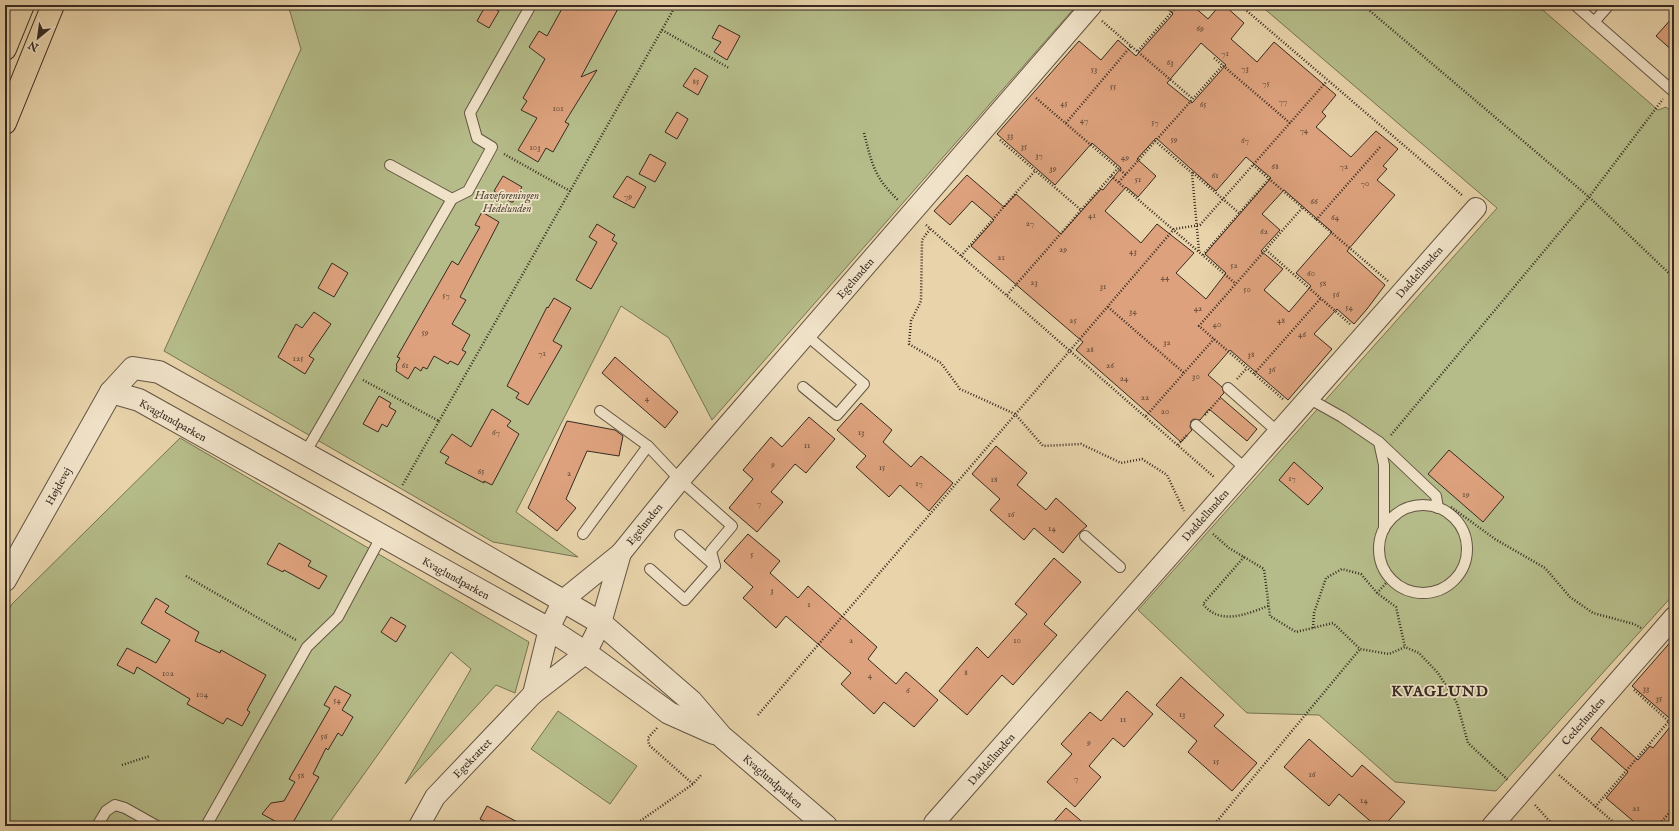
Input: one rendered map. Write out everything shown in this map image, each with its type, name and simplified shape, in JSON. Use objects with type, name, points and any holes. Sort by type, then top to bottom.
[{"type":"highway","points":[[5,50],[23,5]]},
{"type":"highway","points":[[5,123],[54,5]]},
{"type":"street","name":"Egelunden","points":[[549,629],[563,600],[621,553],[680,480],[805,334],[1091,7]]},
{"type":"street","name":"Daddellunden","points":[[933,825],[1476,208]]},
{"type":"street","name":"Kvaglundparken","points":[[721,736],[669,713],[586,653],[549,629],[381,537],[139,400],[111,392],[133,368],[160,372],[304,455],[392,502],[601,623],[691,701],[721,736],[826,826]]},
{"type":"street","name":"Højdevej","points":[[5,580],[111,392]]},
{"type":"street","name":"Egelunden","points":[[586,653],[601,623],[621,553]]},
{"type":"street","name":"Cederlunden","points":[[1492,826],[1674,617]]},
{"type":"street","name":"Egekrattet","points":[[532,694],[549,629]]},
{"type":"street","name":"Egekrattet","points":[[419,826],[435,797],[532,694],[586,653]]},
{"type":"lane","points":[[304,455],[452,199],[468,191],[492,147],[477,138],[470,113],[531,5]]},
{"type":"lane","points":[[1575,5],[1672,90]]},
{"type":"lane","points":[[1594,22],[1609,5]]},
{"type":"lane","points":[[390,165],[452,199]]},
{"type":"lane","points":[[803,387],[837,415],[864,384],[805,334]]},
{"type":"lane","points":[[1228,388],[1278,432]]},
{"type":"lane","points":[[1302,405],[1342,417],[1379,442],[1436,496],[1438,508]]},
{"type":"lane","points":[[600,411],[648,446],[680,480],[732,526],[711,551],[715,566]]},
{"type":"lane","points":[[1196,425],[1246,469]]},
{"type":"lane","points":[[1379,442],[1384,465],[1384,529]]},
{"type":"lane","points":[[583,534],[648,446]]},
{"type":"lane","points":[[1428,505],[1438,508],[1456,520],[1466,541],[1467,553],[1464,564],[1459,574],[1442,589],[1425,593],[1408,591],[1398,586],[1390,579],[1384,570],[1379,555],[1380,539],[1384,529],[1397,513],[1407,508],[1428,505]]},
{"type":"lane","points":[[680,535],[715,566]]},
{"type":"lane","points":[[1085,536],[1120,567]]},
{"type":"lane","points":[[206,826],[307,647],[338,617],[381,537]]},
{"type":"lane","points":[[650,569],[685,600],[715,566]]},
{"type":"lane","points":[[97,826],[106,811],[115,805],[125,808],[157,826]]},
{"type":"path","points":[[392,502],[676,5]]},
{"type":"path","points":[[1138,51],[1178,5]]},
{"type":"path","points":[[1240,5],[1476,208]]},
{"type":"path","points":[[1363,5],[1589,197],[1674,278]]},
{"type":"path","points":[[1091,7],[1131,46],[1192,99]]},
{"type":"path","points":[[662,30],[729,68]]},
{"type":"path","points":[[1066,123],[1131,46]]},
{"type":"path","points":[[1214,58],[1290,123]]},
{"type":"path","points":[[1119,182],[1223,65]]},
{"type":"path","points":[[758,715],[1174,229],[1200,226],[1327,81]]},
{"type":"path","points":[[1022,86],[1126,175]]},
{"type":"path","points":[[1379,442],[1391,435],[1589,197],[1672,90]]},
{"type":"path","points":[[986,128],[1081,210]]},
{"type":"path","points":[[864,133],[874,171],[888,191],[1228,489]]},
{"type":"path","points":[[1155,141],[1239,213]]},
{"type":"path","points":[[492,147],[570,191]]},
{"type":"path","points":[[1316,220],[1380,147]]},
{"type":"path","points":[[1253,165],[1401,293]]},
{"type":"path","points":[[1007,295],[1118,168]]},
{"type":"path","points":[[961,256],[1035,171]]},
{"type":"path","points":[[1192,173],[1199,251]]},
{"type":"path","points":[[1112,176],[1236,284]]},
{"type":"path","points":[[1202,255],[1269,179]]},
{"type":"path","points":[[1302,208],[1199,326],[1254,374],[1302,405]]},
{"type":"path","points":[[1266,250],[1363,335]]},
{"type":"path","points":[[1254,374],[1321,298]]},
{"type":"path","points":[[1108,307],[1184,373]]},
{"type":"path","points":[[1146,416],[1214,339]]},
{"type":"path","points":[[1178,445],[1247,368]]},
{"type":"path","points":[[352,374],[439,421]]},
{"type":"path","points":[[1436,496],[1495,539],[1545,568],[1570,597],[1593,613],[1634,624],[1656,637]]},
{"type":"path","points":[[1244,557],[1203,604],[1209,612],[1232,618],[1239,617],[1268,606]]},
{"type":"path","points":[[1313,628],[1314,613],[1326,578],[1342,568],[1361,574],[1377,593],[1396,607],[1405,647]]},
{"type":"path","points":[[186,576],[307,647]]},
{"type":"path","points":[[1377,593],[1390,579]]},
{"type":"path","points":[[1213,826],[1360,649]]},
{"type":"path","points":[[1620,678],[1674,726]]},
{"type":"path","points":[[1595,806],[1669,721]]},
{"type":"path","points":[[655,731],[648,738],[649,745],[693,784]]},
{"type":"path","points":[[122,765],[150,756]]},
{"type":"path","points":[[1546,763],[1618,826]]},
{"type":"path","points":[[633,826],[693,784],[701,775]]},
{"type":"path","points":[[1658,826],[1674,807]]},
{"type":"path","points":[[543,826],[549,824],[553,826]]},
{"type":"green space","name":"Haveforeningen Hedelunden","points":[[288,5],[1077,5],[712,420],[669,338],[621,306],[516,512],[578,557],[493,542],[164,351],[301,49]]},
{"type":"green space","points":[[1260,5],[1537,5],[1658,110],[1666,107],[1674,114],[1674,594],[1496,791],[1395,782],[1319,715],[1247,713],[1138,610],[1497,208]]},
{"type":"green space","points":[[180,438],[529,642],[515,693],[496,685],[405,784],[471,669],[451,652],[327,826],[5,826],[5,616],[12,604]]},
{"type":"green space","points":[[558,711],[637,766],[610,804],[531,749]]},
{"type":"building","points":[[486,5],[499,11],[489,28],[477,21]]},
{"type":"building","points":[[564,5],[620,5],[581,77],[597,70],[565,122],[569,124],[553,152],[546,148],[538,162],[518,150],[537,118],[521,110],[527,101],[523,98],[545,59],[529,47],[539,31],[547,36]]},
{"type":"building","points":[[1163,5],[1192,5],[1208,19],[1220,5],[1224,5],[1244,23],[1231,39],[1257,62],[1274,42],[1336,95],[1322,112],[1326,116],[1316,127],[1351,157],[1376,131],[1398,149],[1383,166],[1387,169],[1377,180],[1395,195],[1347,251],[1385,285],[1367,309],[1354,324],[1337,309],[1314,334],[1332,349],[1288,400],[1230,350],[1208,375],[1222,387],[1224,393],[1220,397],[1257,429],[1247,441],[1209,409],[1200,420],[1194,419],[1191,421],[1190,427],[1192,430],[1181,442],[1076,350],[1083,342],[971,246],[994,220],[972,201],[950,225],[934,211],[967,175],[1004,207],[1016,194],[1061,234],[1101,189],[1103,190],[1121,168],[1092,143],[1055,185],[997,134],[1079,41],[1101,60],[1118,40],[1136,56],[1173,14]],"holes":[[[1201,43],[1226,65],[1192,103],[1167,83]],[[1156,138],[1216,191],[1246,157],[1271,178],[1205,254],[1226,273],[1206,299],[1176,273],[1194,253],[1157,224],[1141,243],[1105,211],[1126,187],[1138,197],[1156,176],[1137,159]],[[1284,190],[1332,232],[1296,273],[1311,286],[1289,312],[1264,290],[1283,269],[1261,251],[1280,230],[1262,214]]]},
{"type":"building","points":[[1674,16],[1674,52],[1656,36]]},
{"type":"building","points":[[719,25],[740,36],[727,60],[714,52],[721,42],[712,38]]},
{"type":"building","points":[[695,68],[708,76],[698,95],[683,86]]},
{"type":"building","points":[[677,112],[688,119],[677,139],[665,132]]},
{"type":"building","points":[[650,154],[666,163],[655,182],[639,174]]},
{"type":"building","points":[[503,176],[522,187],[513,202],[494,191]]},
{"type":"building","points":[[627,176],[646,187],[634,208],[613,197]]},
{"type":"building","points":[[482,212],[499,222],[460,297],[466,300],[452,324],[470,335],[462,350],[466,352],[458,365],[450,361],[448,364],[434,356],[427,369],[423,367],[421,371],[415,367],[408,379],[396,371],[396,365],[400,358],[397,357],[452,261],[458,265],[480,227],[475,225]]},
{"type":"building","points":[[597,224],[615,235],[612,240],[617,243],[591,289],[576,280],[597,242],[589,237]]},
{"type":"building","points":[[332,263],[348,273],[334,297],[318,288]]},
{"type":"building","points":[[554,298],[571,308],[553,341],[562,346],[528,405],[516,398],[519,393],[507,386],[547,307],[548,308]]},
{"type":"building","points":[[314,312],[331,324],[309,356],[314,359],[305,374],[278,357],[296,324],[302,328]]},
{"type":"building","points":[[615,357],[678,412],[665,428],[602,373]]},
{"type":"building","points":[[379,396],[391,403],[389,407],[396,411],[387,427],[382,424],[378,432],[363,424]]},
{"type":"building","points":[[861,403],[892,430],[883,442],[911,467],[921,456],[953,483],[929,511],[900,485],[889,497],[856,467],[866,456],[837,430]]},
{"type":"building","points":[[492,409],[511,421],[507,426],[519,434],[492,485],[484,481],[484,483],[445,463],[449,457],[440,452],[452,434],[471,447]]},
{"type":"building","points":[[809,417],[835,439],[806,473],[795,464],[771,492],[783,502],[757,532],[729,508],[753,479],[743,470],[771,437],[782,447]]},
{"type":"building","points":[[567,421],[615,430],[623,436],[619,456],[587,451],[566,499],[576,508],[557,531],[528,508]]},
{"type":"building","points":[[996,446],[1027,473],[1017,485],[1046,510],[1056,498],[1087,526],[1080,532],[1063,553],[1034,528],[1024,540],[990,510],[1000,499],[972,474]]},
{"type":"building","points":[[1449,450],[1504,497],[1483,522],[1428,474]]},
{"type":"building","points":[[1294,462],[1323,488],[1308,505],[1279,480]]},
{"type":"building","points":[[748,534],[780,561],[770,573],[798,598],[808,586],[877,647],[868,659],[896,684],[906,672],[938,700],[914,727],[884,702],[874,714],[841,684],[851,673],[786,616],[776,628],[743,598],[753,587],[724,561]]},
{"type":"building","points":[[279,543],[311,561],[308,566],[327,576],[319,589],[284,570],[283,572],[267,564]]},
{"type":"building","points":[[1054,558],[1081,582],[1044,624],[1057,635],[1013,685],[1002,675],[967,715],[939,691],[977,647],[988,658],[1027,614],[1015,604]]},
{"type":"building","points":[[156,598],[169,606],[165,612],[199,632],[195,641],[220,653],[221,650],[266,675],[247,710],[250,712],[242,726],[227,718],[223,724],[187,704],[190,699],[137,667],[134,674],[117,665],[127,648],[156,663],[170,640],[141,623]]},
{"type":"building","points":[[391,617],[406,626],[396,642],[381,632]]},
{"type":"building","points":[[1674,638],[1674,722],[1632,686]]},
{"type":"building","points":[[1181,677],[1224,715],[1214,726],[1257,763],[1232,791],[1188,752],[1197,741],[1156,705]]},
{"type":"building","points":[[335,686],[351,695],[342,710],[353,717],[342,736],[338,733],[328,750],[326,748],[313,774],[319,777],[291,826],[284,826],[262,814],[271,803],[284,801],[295,782],[289,779],[330,708],[324,705]]},
{"type":"building","points":[[1127,691],[1153,714],[1124,747],[1113,738],[1089,766],[1101,777],[1075,807],[1047,782],[1072,754],[1061,744],[1090,712],[1101,721]]},
{"type":"building","points":[[1674,722],[1674,826],[1639,826],[1606,798],[1628,772],[1591,739],[1601,727],[1638,760],[1650,746],[1653,748]]},
{"type":"building","points":[[1309,739],[1352,777],[1362,765],[1405,802],[1384,826],[1376,826],[1339,794],[1329,806],[1284,767]]},
{"type":"building","points":[[487,806],[525,826],[494,826],[480,819]]},
{"type":"building","points":[[1066,808],[1087,826],[1050,826]]},
{"type":"district","name":"KVAGLUND","points":[[1440,691]]}]
